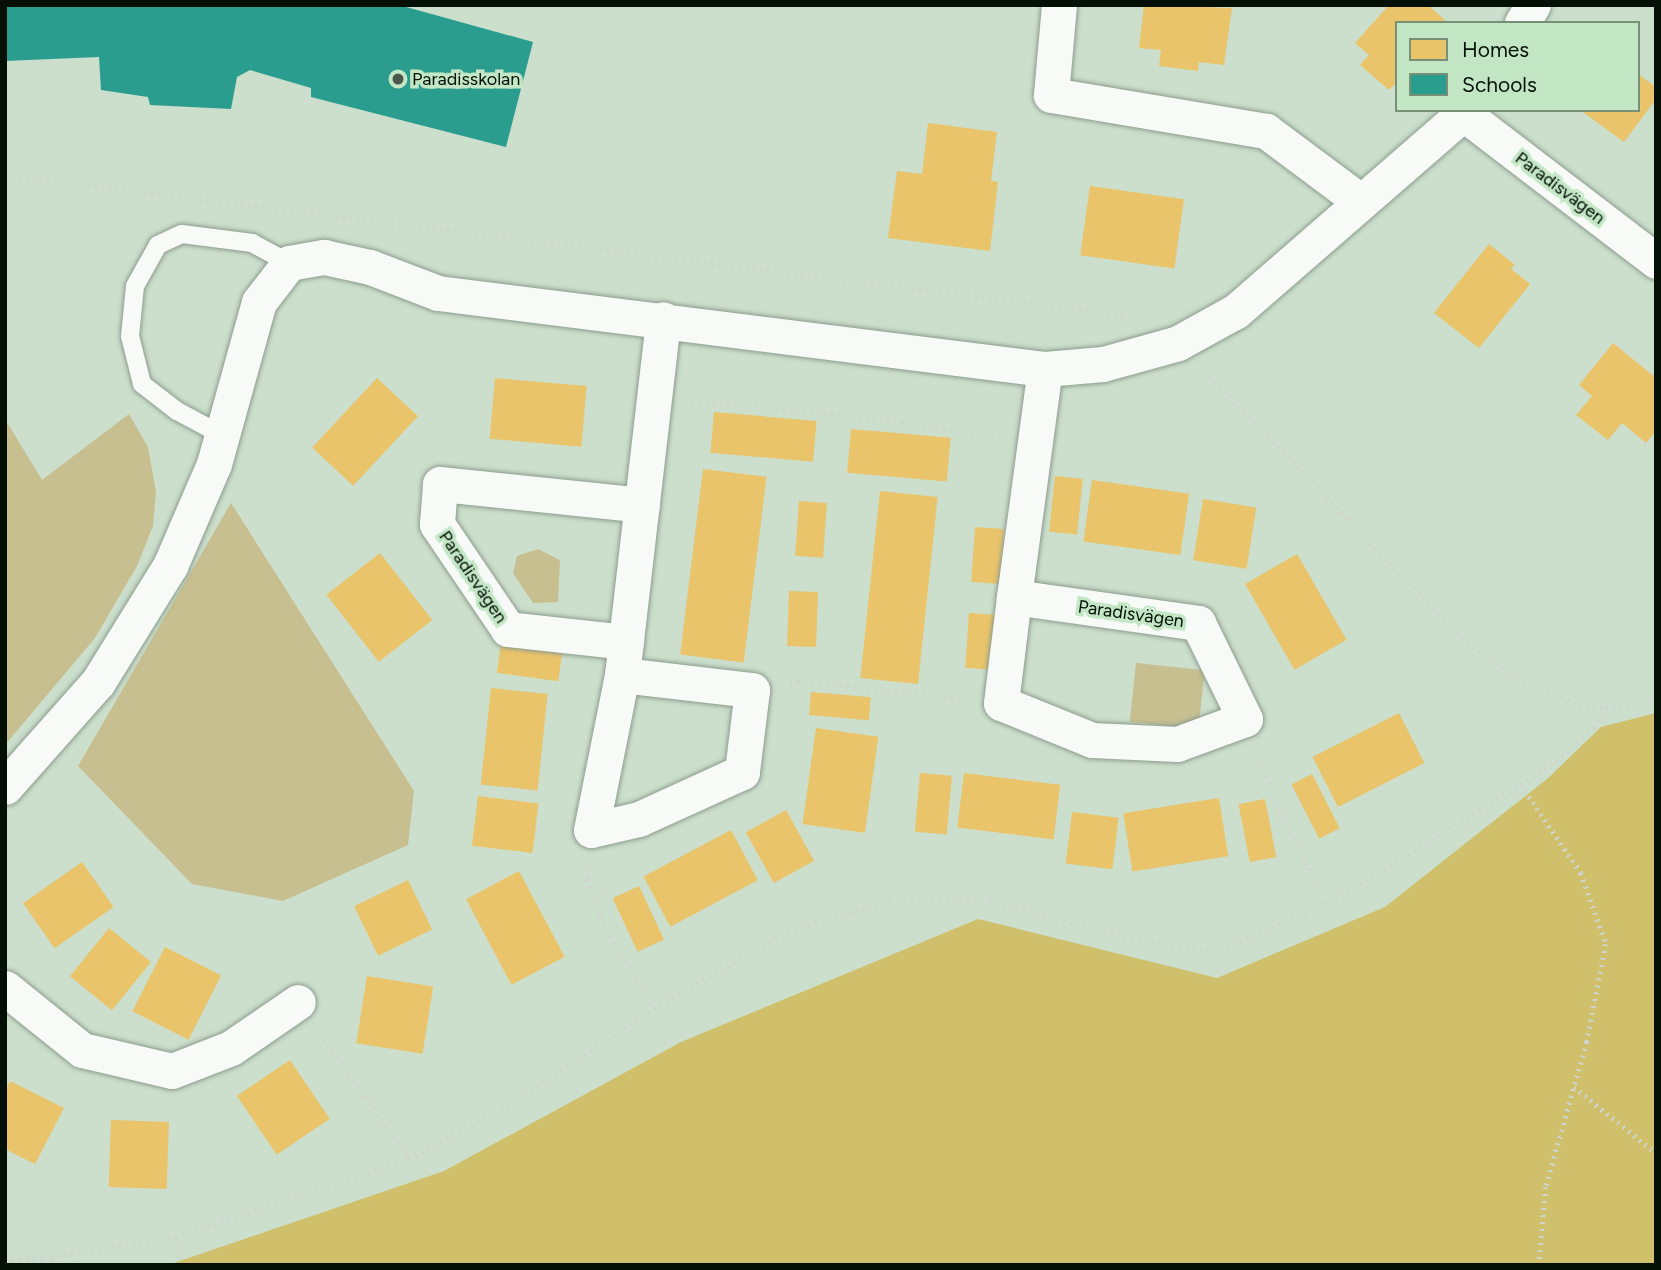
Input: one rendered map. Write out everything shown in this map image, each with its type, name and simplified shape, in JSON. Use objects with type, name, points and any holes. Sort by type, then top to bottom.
[{"type":"street","points":[[1059,5],[1051,95],[1266,131],[1360,201]]},
{"type":"street","points":[[1523,21],[1534,5]]},
{"type":"street","name":"Paradisvägen","points":[[289,263],[324,257],[370,267],[438,293],[663,319],[1045,369],[1102,364],[1178,343],[1236,311],[1466,112],[1656,261]]},
{"type":"street","points":[[5,787],[98,682],[170,566],[214,464],[259,302],[289,263]]},
{"type":"street","points":[[663,319],[624,658],[591,830],[639,819],[742,772],[752,690]]},
{"type":"street","points":[[1045,369],[1001,704],[1092,740],[1177,744],[1245,719]]},
{"type":"street","name":"Paradisvägen","points":[[642,505],[440,485],[437,524],[508,629],[752,690]]},
{"type":"street","name":"Paradisvägen","points":[[1014,597],[1198,623],[1245,719]]},
{"type":"street","points":[[5,988],[82,1050],[172,1071],[231,1048],[298,1002]]},
{"type":"lane","points":[[222,435],[177,411],[142,384],[130,336],[135,286],[158,245],[182,234],[253,243],[289,263]]},
{"type":"path","points":[[5,175],[1147,318],[1178,343],[1467,643],[1516,678],[1579,705],[1606,707],[1656,701]]},
{"type":"path","points":[[654,398],[902,421],[1035,444]]},
{"type":"path","points":[[752,690],[798,680],[1001,704]]},
{"type":"path","points":[[5,1261],[43,1258],[175,1237],[409,1158],[514,1102],[654,1008],[788,931],[890,901],[989,901],[1124,937],[1214,952],[1324,905],[1521,785],[1577,745],[1595,728],[1606,707]]},
{"type":"path","points":[[1245,719],[1284,820],[1310,868],[1324,905]]},
{"type":"path","points":[[1521,785],[1581,873],[1606,944],[1574,1087],[1546,1187],[1539,1265]]},
{"type":"path","points":[[591,830],[588,880],[600,918],[654,1008]]},
{"type":"path","points":[[298,1002],[409,1158]]},
{"type":"path","points":[[1574,1087],[1656,1153]]},
{"type":"path","points":[[175,1237],[184,1265]]},
{"type":"shaded area","points":[[129,414],[148,447],[156,492],[153,526],[137,566],[95,638],[5,745],[5,419],[42,480]]},
{"type":"shaded area","points":[[231,503],[414,791],[408,845],[283,901],[192,884],[78,766]]},
{"type":"shaded area","points":[[538,549],[560,560],[558,602],[533,603],[513,573],[517,556]]},
{"type":"shaded area","points":[[1136,663],[1205,670],[1198,729],[1130,722]]},
{"type":"shaded area","points":[[1656,713],[1656,1265],[168,1265],[444,1171],[681,1042],[978,919],[1217,978],[1385,907],[1547,779],[1601,727]]},
{"type":"building: Homes","points":[[1144,5],[1232,8],[1224,65],[1199,62],[1198,71],[1159,66],[1161,50],[1139,48]]},
{"type":"building: Homes","points":[[1389,5],[1428,5],[1446,21],[1395,21],[1395,84],[1389,90],[1360,65],[1369,55],[1355,43]]},
{"type":"building: Homes","points":[[1640,75],[1656,87],[1656,99],[1624,142],[1583,112],[1640,112]]},
{"type":"building: Homes","points":[[928,123],[997,132],[991,181],[998,182],[990,251],[888,238],[897,171],[922,174]]},
{"type":"building: Homes","points":[[1090,186],[1184,199],[1174,269],[1080,255]]},
{"type":"building: Homes","points":[[1489,244],[1515,265],[1511,269],[1530,284],[1479,348],[1434,313]]},
{"type":"building: Homes","points":[[1613,343],[1656,378],[1656,431],[1646,443],[1622,423],[1608,440],[1576,415],[1592,396],[1579,385]]},
{"type":"building: Homes","points":[[377,378],[418,416],[353,486],[312,447]]},
{"type":"building: Homes","points":[[495,378],[587,386],[581,447],[490,439]]},
{"type":"building: Homes","points":[[714,412],[817,421],[813,462],[710,453]]},
{"type":"building: Homes","points":[[851,429],[951,438],[947,482],[847,473]]},
{"type":"building: Homes","points":[[703,469],[767,477],[744,662],[680,655]]},
{"type":"building: Homes","points":[[1055,476],[1083,479],[1077,535],[1049,532]]},
{"type":"building: Homes","points":[[1092,480],[1189,494],[1180,555],[1083,541]]},
{"type":"building: Homes","points":[[880,491],[938,497],[918,684],[860,678]]},
{"type":"building: Homes","points":[[1203,499],[1256,507],[1247,569],[1193,560]]},
{"type":"building: Homes","points":[[799,501],[827,503],[823,558],[795,556]]},
{"type":"building: Homes","points":[[975,527],[1004,529],[1000,584],[971,582]]},
{"type":"building: Homes","points":[[380,553],[432,620],[379,662],[326,595]]},
{"type":"building: Homes","points":[[1297,554],[1346,640],[1295,670],[1245,584]]},
{"type":"building: Homes","points":[[789,591],[818,592],[816,647],[787,646]]},
{"type":"building: Homes","points":[[969,613],[998,615],[994,670],[965,668]]},
{"type":"building: Homes","points":[[501,643],[562,652],[558,681],[497,673]]},
{"type":"building: Homes","points":[[491,688],[548,694],[538,790],[481,784]]},
{"type":"building: Homes","points":[[811,692],[871,697],[869,720],[809,715]]},
{"type":"building: Homes","points":[[1399,713],[1424,763],[1338,807],[1313,757]]},
{"type":"building: Homes","points":[[816,728],[878,737],[865,833],[803,824]]},
{"type":"building: Homes","points":[[920,773],[952,776],[947,835],[915,832]]},
{"type":"building: Homes","points":[[964,773],[1060,785],[1054,839],[957,828]]},
{"type":"building: Homes","points":[[1312,774],[1340,828],[1319,839],[1292,784]]},
{"type":"building: Homes","points":[[478,796],[539,803],[532,853],[472,846]]},
{"type":"building: Homes","points":[[1219,798],[1228,856],[1132,871],[1123,813]]},
{"type":"building: Homes","points":[[1265,799],[1276,857],[1250,862],[1238,804]]},
{"type":"building: Homes","points":[[786,810],[814,861],[774,883],[746,832]]},
{"type":"building: Homes","points":[[1072,812],[1119,818],[1112,869],[1066,864]]},
{"type":"building: Homes","points":[[731,830],[758,880],[670,927],[644,876]]},
{"type":"building: Homes","points":[[82,862],[114,907],[55,948],[23,903]]},
{"type":"building: Homes","points":[[519,871],[565,957],[512,985],[466,899]]},
{"type":"building: Homes","points":[[408,880],[432,929],[378,956],[354,906]]},
{"type":"building: Homes","points":[[639,886],[664,939],[638,952],[613,898]]},
{"type":"building: Homes","points":[[109,928],[151,962],[112,1010],[70,976]]},
{"type":"building: Homes","points":[[165,947],[221,976],[188,1040],[132,1011]]},
{"type":"building: Homes","points":[[367,976],[433,986],[423,1054],[356,1043]]},
{"type":"building: Homes","points":[[290,1060],[330,1119],[277,1155],[237,1096]]},
{"type":"building: Homes","points":[[10,1081],[64,1108],[35,1164],[5,1149],[5,1091]]},
{"type":"building: Homes","points":[[111,1120],[169,1122],[167,1189],[109,1187]]},
{"type":"building: Schools","points":[[5,5],[399,5],[533,42],[506,147],[311,97],[311,88],[250,70],[237,77],[231,109],[150,105],[148,97],[101,90],[99,57],[5,61]]},
{"type":"place","name":"Paradisskolan","points":[[398,79]]}]
